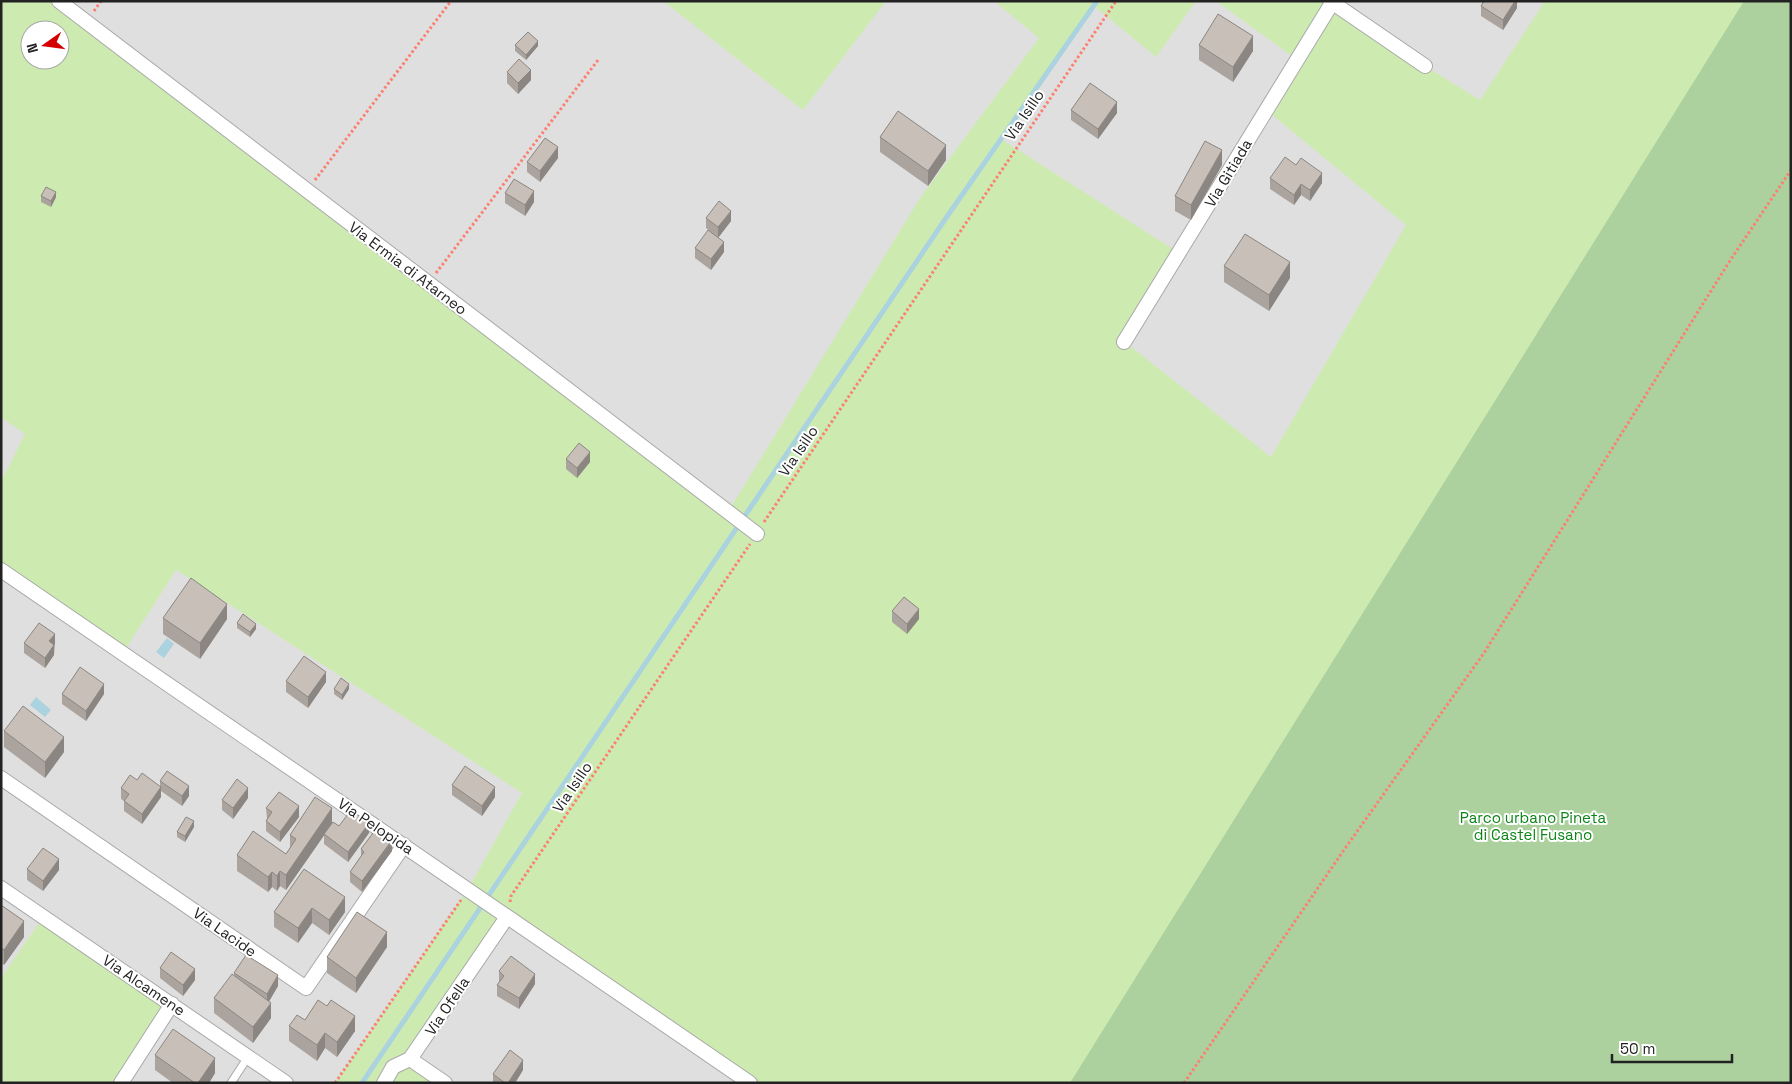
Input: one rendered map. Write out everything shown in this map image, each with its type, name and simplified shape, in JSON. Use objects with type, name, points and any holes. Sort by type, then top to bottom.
[{"type":"street","name":"Via Ermia di Atarneo","points":[[59,1],[756,534]]},
{"type":"street","points":[[1331,2],[1425,66]]},
{"type":"street","name":"Via Gitiada","points":[[1124,342],[1331,2]]},
{"type":"street","name":"Via Pelopida","points":[[1,570],[750,1083]]},
{"type":"street","name":"Via Lacide","points":[[1,778],[306,988],[404,845]]},
{"type":"street","name":"Via Alcamene","points":[[1,888],[286,1083]]},
{"type":"street","name":"Via Ofella","points":[[410,1059],[506,917]]},
{"type":"street","points":[[121,1083],[172,1004]]},
{"type":"street","points":[[384,1083],[393,1068],[410,1059],[446,1083]]},
{"type":"lane","points":[[231,1083],[248,1057]]},
{"type":"path","points":[[307,191],[451,1]]},
{"type":"path","name":"Via Isillo","points":[[506,917],[512,896],[1116,1]]},
{"type":"path","points":[[428,283],[598,60]]},
{"type":"path","points":[[1184,1083],[1346,847],[1484,653],[1731,259],[1791,170]]},
{"type":"path","points":[[335,1083],[468,889]]},
{"type":"shaded area","points":[[1,1],[1791,1],[1184,1083],[1,1083]]},
{"type":"green space","points":[[1,1],[59,1],[728,512],[920,198],[1039,38],[994,1],[1196,1],[1156,57],[1094,6],[1001,139],[1179,253],[1125,342],[1271,457],[1406,225],[1266,110],[1297,60],[1216,1],[1336,1],[1425,66],[1480,100],[1545,1],[1791,1],[1184,1083],[750,1083],[507,917],[411,1059],[445,1083],[335,1083],[468,889],[522,793],[176,570],[123,653],[1,570],[1,482],[25,434],[1,417]]},
{"type":"green space","points":[[663,1],[886,1],[803,110]]},
{"type":"green space","name":"Parco urbano Pineta di Castel Fusano","points":[[1744,1],[1791,1],[1791,1083],[1070,1083]]},
{"type":"green space","points":[[43,917],[172,1004],[121,1083],[1,1083],[1,978]]},
{"type":"water","points":[[167,638],[174,644],[164,658],[156,652]]},
{"type":"water","points":[[36,697],[51,710],[45,717],[30,705]]},
{"type":"building","points":[[1484,1],[1515,1],[1503,20],[1481,6]]},
{"type":"building","points":[[1218,14],[1253,36],[1233,67],[1199,45]]},
{"type":"building","points":[[528,32],[538,41],[526,55],[515,45]]},
{"type":"building","points":[[519,59],[531,70],[518,83],[507,72]]},
{"type":"building","points":[[1090,83],[1117,102],[1098,129],[1071,110]]},
{"type":"building","points":[[898,111],[946,145],[928,171],[880,137]]},
{"type":"building","points":[[545,138],[558,147],[540,171],[527,162]]},
{"type":"building","points":[[1205,141],[1222,150],[1191,205],[1175,196]]},
{"type":"building","points":[[1285,157],[1296,165],[1301,158],[1322,173],[1310,190],[1301,184],[1294,195],[1270,178]]},
{"type":"building","points":[[514,179],[534,191],[525,205],[505,193]]},
{"type":"building","points":[[46,187],[56,192],[51,201],[41,196]]},
{"type":"building","points":[[719,201],[731,211],[718,227],[706,218]]},
{"type":"building","points":[[708,230],[724,242],[711,259],[695,248]]},
{"type":"building","points":[[1245,234],[1290,262],[1269,295],[1224,266]]},
{"type":"building","points":[[579,443],[590,452],[577,468],[566,459]]},
{"type":"building","points":[[191,578],[227,604],[200,643],[163,618]]},
{"type":"building","points":[[904,597],[919,609],[907,624],[892,611]]},
{"type":"building","points":[[243,614],[256,624],[250,632],[237,623]]},
{"type":"building","points":[[39,623],[55,634],[49,641],[54,645],[45,658],[24,643]]},
{"type":"building","points":[[304,656],[326,672],[308,697],[286,681]]},
{"type":"building","points":[[80,667],[104,684],[86,711],[62,694]]},
{"type":"building","points":[[341,678],[349,684],[342,695],[334,689]]},
{"type":"building","points":[[23,706],[64,737],[45,762],[4,731]]},
{"type":"building","points":[[465,766],[495,787],[482,806],[452,785]]},
{"type":"building","points":[[167,771],[189,786],[182,796],[160,781]]},
{"type":"building","points":[[142,773],[161,787],[142,814],[124,801],[129,794],[121,788],[130,775],[137,780]]},
{"type":"building","points":[[237,779],[248,788],[233,808],[222,800]]},
{"type":"building","points":[[279,792],[299,806],[280,832],[266,821],[272,812],[266,808]]},
{"type":"building","points":[[315,797],[332,808],[286,875],[280,871],[277,876],[272,872],[268,877],[237,855],[253,831],[286,854],[296,839],[290,835]]},
{"type":"building","points":[[351,810],[369,823],[348,852],[324,834],[333,822],[339,826]]},
{"type":"building","points":[[186,817],[194,821],[185,836],[177,832]]},
{"type":"building","points":[[376,829],[392,840],[362,881],[350,872],[364,852],[361,849]]},
{"type":"building","points":[[43,848],[59,859],[43,881],[27,869]]},
{"type":"building","points":[[304,869],[345,897],[329,920],[312,908],[298,928],[274,912]]},
{"type":"building","points":[[1,905],[24,921],[4,950],[1,948]]},
{"type":"building","points":[[357,912],[387,932],[356,978],[327,957]]},
{"type":"building","points":[[171,952],[195,969],[183,985],[160,968]]},
{"type":"building","points":[[246,955],[278,975],[267,994],[234,973]]},
{"type":"building","points":[[511,956],[535,974],[519,998],[497,985],[504,976],[499,971]]},
{"type":"building","points":[[232,974],[271,1003],[253,1027],[214,998]]},
{"type":"building","points":[[318,1000],[327,1006],[331,1000],[355,1016],[337,1042],[325,1033],[317,1045],[289,1026],[297,1015],[305,1020]]},
{"type":"building","points":[[173,1029],[215,1058],[198,1083],[195,1083],[155,1055]]},
{"type":"building","points":[[510,1050],[523,1060],[508,1083],[505,1083],[493,1074]]},
{"type":"waterway","points":[[362,1083],[946,218],[1097,1]]}]
